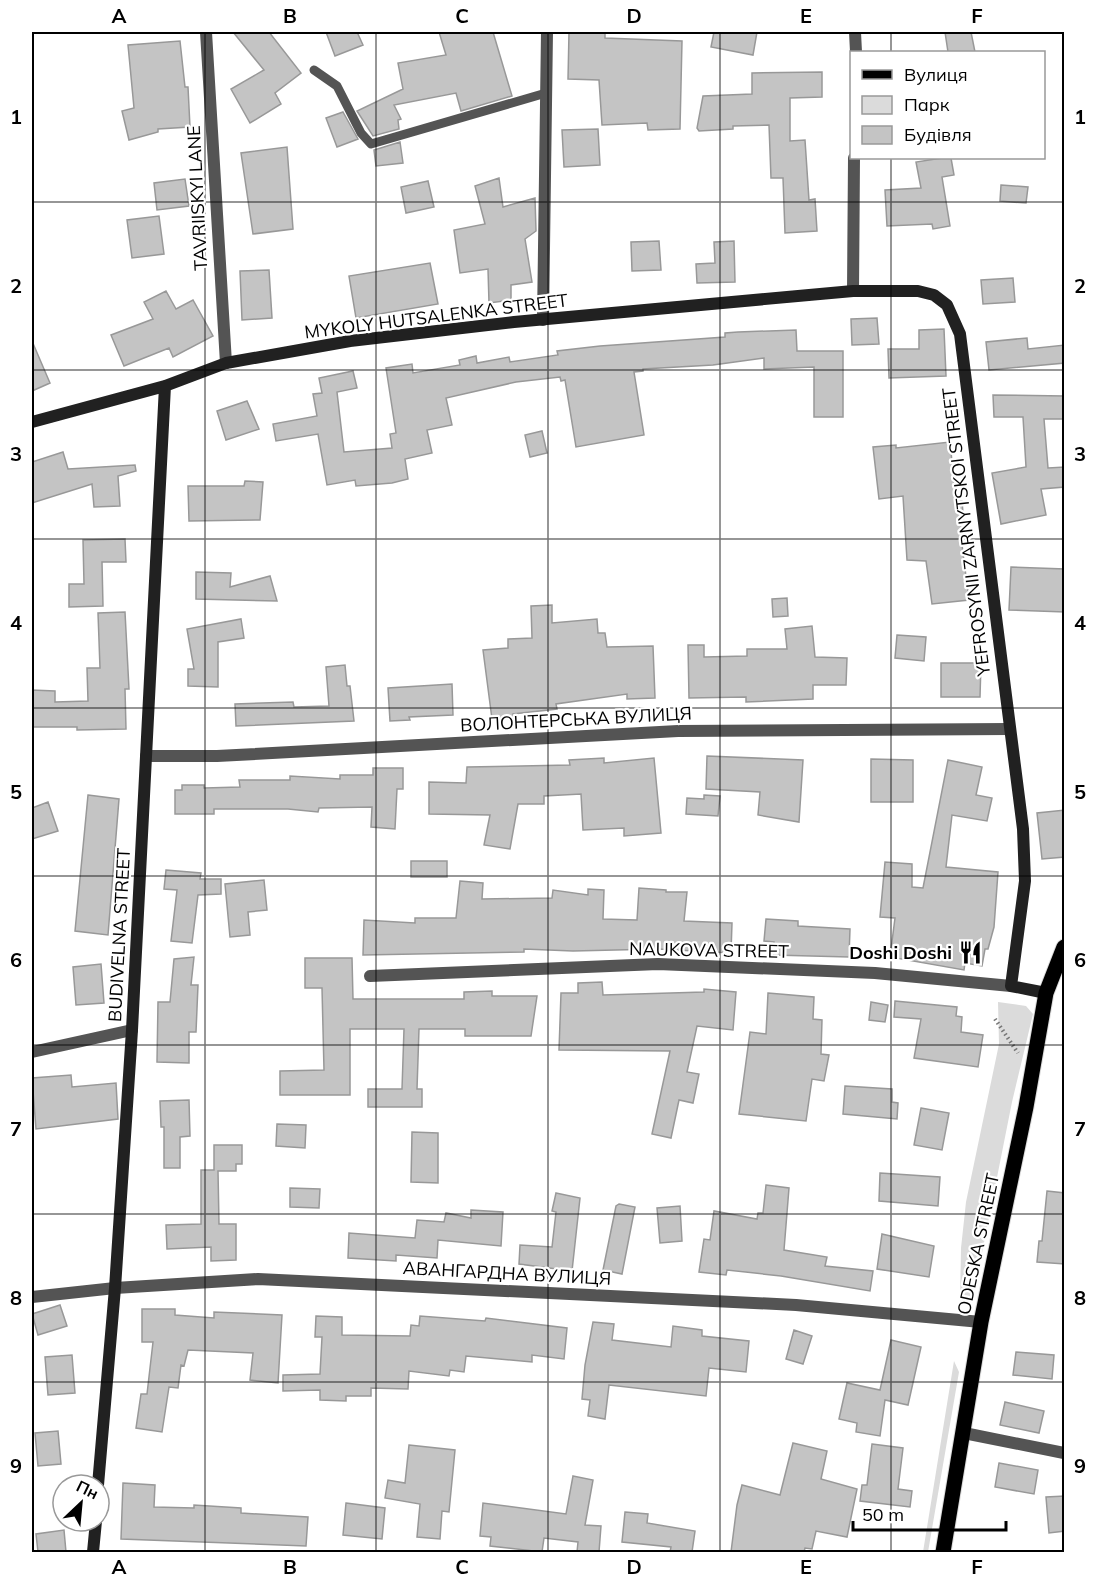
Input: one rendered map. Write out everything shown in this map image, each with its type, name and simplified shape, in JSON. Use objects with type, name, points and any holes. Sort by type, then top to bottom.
[{"type":"main road","name":"ODESKA STREET","points":[[943,1552],[981,1322],[1026,1107],[1046,993],[1065,947]]},
{"type":"street","name":"TAVRIISKYI LANE","points":[[206,32],[226,363]]},
{"type":"street","points":[[543,320],[547,32]]},
{"type":"street","points":[[855,32],[856,51]]},
{"type":"street","points":[[853,291],[854,159]]},
{"type":"street","name":"MYKOLY HUTSALENKA STREET","points":[[32,422],[165,386],[226,363],[350,341],[543,320],[853,291]]},
{"type":"street","name":"YEFROSYNII ZARNYTSKOI STREET","points":[[853,291],[918,291],[934,294],[947,305],[960,334],[1023,829],[1025,881],[1011,986]]},
{"type":"street","name":"BUDIVELNA STREET","points":[[99,1473],[115,1288],[132,1029],[165,386]]},
{"type":"street","name":"ВОЛОНТЕРСЬКА ВУЛИЦЯ","points":[[146,756],[217,756],[678,731],[1009,729]]},
{"type":"street","name":"NAUKOVA STREET","points":[[369,976],[658,964],[875,973],[1011,986],[1046,993]]},
{"type":"street","points":[[32,1052],[132,1029]]},
{"type":"street","name":"АВАНГАРДНА ВУЛИЦЯ","points":[[32,1297],[115,1288],[270,1280],[796,1305],[981,1322]]},
{"type":"street","points":[[964,1433],[1065,1453]]},
{"type":"street","points":[[93,1552],[95,1533]]},
{"type":"lane","points":[[314,70],[337,86],[361,132],[370,144],[546,93]]},
{"type":"path","points":[[995,1019],[1013,1045]]},
{"type":"green space","points":[[998,1002],[1026,1006],[1033,1014],[1012,1102],[973,1298],[960,1303],[961,1248],[966,1202],[999,1044]]},
{"type":"green space","points":[[954,1361],[959,1372],[928,1552],[923,1552]]},
{"type":"building","points":[[233,32],[269,32],[301,73],[275,93],[281,104],[250,123],[231,89],[264,70]]},
{"type":"building","points":[[326,32],[357,32],[363,45],[335,56]]},
{"type":"building","points":[[439,32],[493,32],[512,96],[461,111],[456,93],[394,105],[401,119],[398,120],[399,129],[373,136],[357,111],[403,89],[398,63],[446,55]]},
{"type":"building","points":[[569,32],[605,32],[605,38],[682,41],[680,129],[648,130],[647,123],[602,125],[599,80],[568,79]]},
{"type":"building","points":[[714,32],[757,32],[753,55],[711,47]]},
{"type":"building","points":[[945,32],[971,32],[975,51],[948,51]]},
{"type":"building","points":[[180,41],[185,87],[188,87],[190,127],[158,129],[158,132],[129,140],[122,111],[134,108],[128,45]]},
{"type":"building","points":[[822,72],[822,97],[790,98],[790,141],[805,140],[809,200],[815,199],[817,231],[785,233],[783,178],[771,178],[769,125],[733,126],[733,129],[699,131],[697,128],[703,96],[752,94],[752,73]]},
{"type":"building","points":[[343,112],[358,139],[337,147],[326,118]]},
{"type":"building","points":[[598,129],[600,165],[564,167],[562,130]]},
{"type":"building","points":[[400,142],[403,163],[376,166],[374,150]]},
{"type":"building","points":[[287,147],[293,229],[253,234],[241,153]]},
{"type":"building","points":[[951,159],[954,175],[942,177],[950,226],[933,229],[932,224],[887,226],[885,190],[921,188],[916,162]]},
{"type":"building","points":[[499,178],[503,207],[535,198],[536,231],[525,239],[532,282],[511,285],[511,300],[489,303],[488,269],[460,273],[454,230],[485,224],[475,186]]},
{"type":"building","points":[[185,179],[189,206],[157,210],[154,183]]},
{"type":"building","points":[[428,181],[434,207],[406,213],[401,187]]},
{"type":"building","points":[[1001,185],[1028,187],[1026,203],[1000,201]]},
{"type":"building","points":[[159,216],[164,254],[132,258],[127,220]]},
{"type":"building","points":[[659,241],[661,270],[632,271],[631,242]]},
{"type":"building","points":[[734,241],[735,282],[697,283],[696,264],[715,263],[714,242]]},
{"type":"building","points":[[430,263],[438,304],[356,318],[349,276]]},
{"type":"building","points":[[269,270],[272,318],[242,320],[240,271]]},
{"type":"building","points":[[1013,278],[1015,302],[983,304],[981,280]]},
{"type":"building","points":[[166,291],[176,309],[193,300],[213,336],[173,357],[169,348],[124,366],[111,335],[153,319],[144,302]]},
{"type":"building","points":[[877,318],[879,344],[852,345],[851,319]]},
{"type":"building","points":[[944,329],[946,376],[889,378],[888,349],[919,349],[919,330]]},
{"type":"building","points":[[796,330],[797,351],[843,351],[843,417],[814,417],[814,367],[764,369],[764,358],[713,365],[643,369],[643,371],[634,372],[644,435],[576,447],[565,380],[561,381],[560,377],[516,382],[446,398],[452,425],[427,430],[432,453],[405,459],[408,479],[392,483],[356,486],[355,480],[327,485],[318,434],[276,441],[273,424],[317,416],[313,394],[322,393],[319,378],[353,371],[357,388],[337,392],[344,452],[392,448],[390,434],[396,433],[386,368],[412,364],[413,373],[460,365],[459,360],[476,356],[477,363],[509,357],[510,362],[558,355],[557,351],[600,346],[725,337],[725,333]]},
{"type":"building","points":[[1027,338],[1028,349],[1065,345],[1065,363],[989,370],[986,342]]},
{"type":"building","points":[[32,341],[50,383],[32,391]]},
{"type":"building","points":[[993,395],[1065,396],[1064,419],[1044,419],[1048,468],[1065,467],[1065,487],[1041,489],[1046,515],[1001,524],[992,473],[1026,467],[1023,417],[994,417]]},
{"type":"building","points":[[247,401],[259,429],[226,440],[217,411]]},
{"type":"building","points":[[542,431],[547,453],[530,457],[525,435]]},
{"type":"building","points":[[950,442],[956,502],[962,501],[965,537],[961,537],[969,600],[932,604],[926,561],[907,560],[903,496],[879,499],[873,447],[896,445],[896,448]]},
{"type":"building","points":[[63,452],[68,469],[135,465],[136,471],[118,476],[120,506],[94,507],[92,484],[32,503],[32,462]]},
{"type":"building","points":[[245,481],[263,482],[260,520],[189,521],[188,486],[244,486]]},
{"type":"building","points":[[125,539],[126,562],[102,562],[103,606],[69,607],[69,584],[84,584],[83,540]]},
{"type":"building","points":[[1011,567],[1065,569],[1065,612],[1009,610]]},
{"type":"building","points":[[196,572],[231,573],[230,587],[270,576],[277,601],[196,599]]},
{"type":"building","points":[[787,598],[788,616],[773,617],[772,599]]},
{"type":"building","points":[[552,605],[552,623],[597,619],[598,633],[605,633],[607,647],[653,646],[655,698],[627,699],[627,694],[556,704],[557,709],[492,719],[483,650],[508,648],[508,639],[532,638],[531,606]]},
{"type":"building","points":[[125,612],[129,689],[125,689],[126,729],[77,730],[77,727],[32,727],[32,690],[55,691],[55,702],[88,701],[87,668],[100,668],[98,613]]},
{"type":"building","points":[[241,619],[244,638],[218,642],[218,687],[188,686],[188,669],[194,669],[187,629]]},
{"type":"building","points":[[812,626],[815,657],[847,658],[846,685],[813,685],[813,699],[746,702],[746,697],[689,698],[688,645],[704,645],[704,657],[747,656],[747,649],[787,649],[785,629]]},
{"type":"building","points":[[897,635],[926,637],[924,661],[895,658]]},
{"type":"building","points":[[941,663],[981,663],[980,697],[941,697]]},
{"type":"building","points":[[345,665],[354,721],[236,726],[235,704],[293,702],[294,707],[329,706],[326,667]]},
{"type":"building","points":[[452,684],[453,715],[409,717],[410,720],[390,721],[388,688]]},
{"type":"building","points":[[707,756],[803,760],[799,822],[758,815],[760,792],[706,789]]},
{"type":"building","points":[[604,758],[604,763],[654,758],[661,833],[624,836],[624,828],[583,830],[581,794],[544,796],[544,804],[518,804],[510,849],[484,845],[490,815],[429,814],[429,782],[466,783],[467,767],[570,765],[569,760]]},
{"type":"building","points":[[871,759],[913,760],[913,802],[871,802]]},
{"type":"building","points":[[948,760],[982,767],[976,795],[992,798],[987,821],[952,815],[946,867],[998,872],[994,927],[988,949],[985,949],[982,966],[965,963],[964,970],[890,957],[895,918],[880,917],[885,862],[912,864],[912,887],[923,888]]},
{"type":"building","points":[[373,768],[403,768],[403,789],[397,789],[395,829],[371,827],[372,807],[319,808],[318,812],[288,809],[214,809],[214,814],[175,814],[175,790],[182,790],[182,785],[204,785],[204,788],[240,787],[239,780],[290,780],[290,776],[340,779],[340,775],[373,775]]},
{"type":"building","points":[[88,795],[119,799],[108,935],[75,931]]},
{"type":"building","points":[[704,795],[720,796],[718,816],[686,814],[687,798],[704,799]]},
{"type":"building","points":[[48,802],[58,831],[32,839],[32,808]]},
{"type":"building","points":[[1065,810],[1065,857],[1042,859],[1037,813]]},
{"type":"building","points":[[411,861],[447,861],[447,877],[411,877]]},
{"type":"building","points":[[166,870],[201,873],[200,879],[221,879],[221,894],[198,895],[192,943],[171,941],[177,890],[164,889]]},
{"type":"building","points":[[264,880],[267,910],[248,912],[250,935],[230,937],[225,884]]},
{"type":"building","points":[[460,881],[483,883],[482,899],[552,898],[553,890],[588,895],[588,889],[604,890],[603,919],[637,920],[639,888],[687,892],[684,921],[732,923],[731,953],[658,949],[573,951],[524,949],[524,952],[363,955],[364,920],[415,923],[415,918],[456,918]]},
{"type":"building","points":[[766,919],[798,921],[798,926],[850,929],[849,957],[773,955],[774,942],[764,941]]},
{"type":"building","points":[[194,957],[191,985],[198,985],[196,1032],[189,1032],[189,1063],[157,1062],[158,1002],[170,1002],[174,959]]},
{"type":"building","points":[[305,958],[352,958],[353,999],[464,999],[464,992],[492,991],[492,996],[537,996],[531,1036],[465,1036],[465,1029],[419,1029],[417,1089],[422,1089],[422,1107],[368,1107],[368,1089],[402,1089],[404,1029],[350,1029],[350,1095],[280,1095],[280,1071],[324,1070],[322,988],[305,988]]},
{"type":"building","points":[[101,964],[104,1003],[76,1005],[73,967]]},
{"type":"building","points":[[602,982],[603,995],[704,992],[704,989],[736,992],[733,1030],[697,1026],[687,1072],[699,1074],[693,1103],[679,1100],[671,1138],[652,1134],[670,1051],[559,1050],[561,993],[578,993],[578,983]]},
{"type":"building","points":[[768,993],[814,997],[813,1019],[822,1020],[821,1054],[829,1055],[824,1081],[812,1079],[806,1121],[739,1114],[750,1032],[766,1034]]},
{"type":"building","points":[[895,1001],[957,1007],[956,1016],[962,1017],[961,1032],[983,1035],[978,1067],[914,1058],[921,1019],[894,1017]]},
{"type":"building","points":[[871,1002],[888,1005],[885,1022],[869,1020]]},
{"type":"building","points":[[71,1075],[72,1087],[116,1083],[118,1119],[36,1129],[32,1078]]},
{"type":"building","points":[[845,1086],[892,1089],[892,1102],[898,1103],[897,1119],[843,1114]]},
{"type":"building","points":[[189,1100],[190,1136],[180,1137],[180,1168],[164,1168],[164,1127],[161,1127],[160,1101]]},
{"type":"building","points":[[921,1108],[949,1113],[942,1150],[914,1145]]},
{"type":"building","points":[[277,1124],[306,1125],[305,1148],[276,1146]]},
{"type":"building","points":[[412,1132],[438,1133],[438,1183],[411,1182]]},
{"type":"building","points":[[214,1145],[242,1145],[242,1164],[236,1164],[236,1171],[218,1171],[219,1224],[236,1224],[236,1260],[211,1261],[211,1247],[167,1249],[166,1225],[201,1224],[201,1170],[214,1170]]},
{"type":"building","points":[[880,1173],[940,1177],[938,1206],[879,1201]]},
{"type":"building","points":[[766,1185],[789,1188],[784,1250],[827,1257],[825,1266],[873,1271],[870,1291],[781,1276],[727,1270],[726,1275],[699,1272],[704,1239],[710,1240],[714,1211],[757,1219],[758,1213],[763,1213]]},
{"type":"building","points":[[290,1188],[320,1189],[319,1208],[290,1207]]},
{"type":"building","points":[[1047,1191],[1065,1193],[1065,1264],[1037,1262],[1039,1241],[1042,1241]]},
{"type":"building","points":[[556,1193],[580,1198],[572,1271],[519,1264],[520,1245],[552,1247],[556,1212],[552,1211]]},
{"type":"building","points":[[619,1204],[635,1207],[622,1274],[603,1270],[616,1206]]},
{"type":"building","points":[[680,1206],[682,1241],[660,1243],[657,1208]]},
{"type":"building","points":[[471,1210],[503,1212],[501,1246],[438,1240],[437,1258],[396,1255],[396,1261],[348,1258],[349,1233],[415,1238],[417,1220],[444,1222],[446,1213],[471,1218]]},
{"type":"building","points":[[882,1234],[934,1246],[929,1277],[877,1269]]},
{"type":"building","points":[[60,1305],[67,1326],[38,1335],[32,1314]]},
{"type":"building","points":[[142,1309],[175,1309],[175,1315],[214,1318],[214,1312],[282,1315],[278,1383],[250,1380],[253,1353],[188,1350],[184,1366],[181,1365],[178,1388],[169,1387],[162,1432],[136,1428],[141,1394],[147,1394],[153,1342],[142,1342]]},
{"type":"building","points":[[316,1316],[342,1317],[342,1335],[410,1336],[411,1325],[419,1326],[420,1316],[485,1321],[486,1318],[567,1328],[564,1359],[532,1355],[532,1362],[466,1356],[464,1372],[450,1370],[449,1376],[409,1371],[408,1389],[371,1388],[371,1396],[346,1396],[346,1401],[320,1400],[320,1390],[283,1391],[283,1375],[320,1374],[322,1337],[315,1337]]},
{"type":"building","points":[[593,1322],[614,1324],[612,1340],[671,1347],[673,1326],[702,1330],[702,1336],[749,1341],[746,1372],[709,1368],[706,1396],[609,1385],[605,1419],[588,1416],[590,1400],[582,1399],[585,1365]]},
{"type":"building","points":[[794,1330],[812,1336],[803,1364],[786,1359]]},
{"type":"building","points":[[891,1340],[921,1347],[908,1405],[885,1400],[880,1436],[856,1432],[857,1423],[839,1419],[847,1383],[880,1390]]},
{"type":"building","points":[[1016,1352],[1054,1355],[1052,1379],[1013,1375]]},
{"type":"building","points":[[72,1355],[75,1393],[48,1395],[45,1357]]},
{"type":"building","points":[[1005,1402],[1044,1411],[1039,1433],[1000,1425]]},
{"type":"building","points":[[58,1431],[61,1464],[38,1466],[35,1433]]},
{"type":"building","points":[[793,1443],[827,1451],[821,1479],[857,1489],[847,1537],[816,1531],[812,1549],[805,1548],[804,1552],[731,1552],[742,1485],[780,1495]]},
{"type":"building","points":[[872,1444],[903,1448],[898,1489],[912,1491],[910,1507],[860,1501],[862,1485],[867,1485]]},
{"type":"building","points":[[409,1445],[455,1450],[449,1512],[442,1511],[440,1539],[417,1537],[420,1504],[385,1498],[388,1480],[405,1483]]},
{"type":"building","points":[[999,1463],[1038,1470],[1034,1494],[995,1487]]},
{"type":"building","points":[[573,1476],[593,1480],[585,1525],[601,1526],[599,1552],[577,1552],[578,1542],[544,1538],[542,1552],[490,1546],[491,1537],[480,1536],[483,1503],[566,1514]]},
{"type":"building","points":[[123,1483],[155,1485],[154,1507],[194,1508],[194,1505],[241,1508],[241,1513],[308,1517],[306,1546],[121,1539]]},
{"type":"building","points":[[1065,1496],[1065,1531],[1049,1533],[1046,1497]]},
{"type":"building","points":[[346,1503],[385,1508],[382,1539],[343,1535]]},
{"type":"building","points":[[625,1512],[648,1514],[647,1523],[695,1531],[692,1552],[670,1552],[671,1547],[622,1542]]},
{"type":"building","points":[[64,1533],[66,1552],[38,1552],[36,1534]]},
{"type":"place","name":"Doshi Doshi","points":[[970,952]]}]
